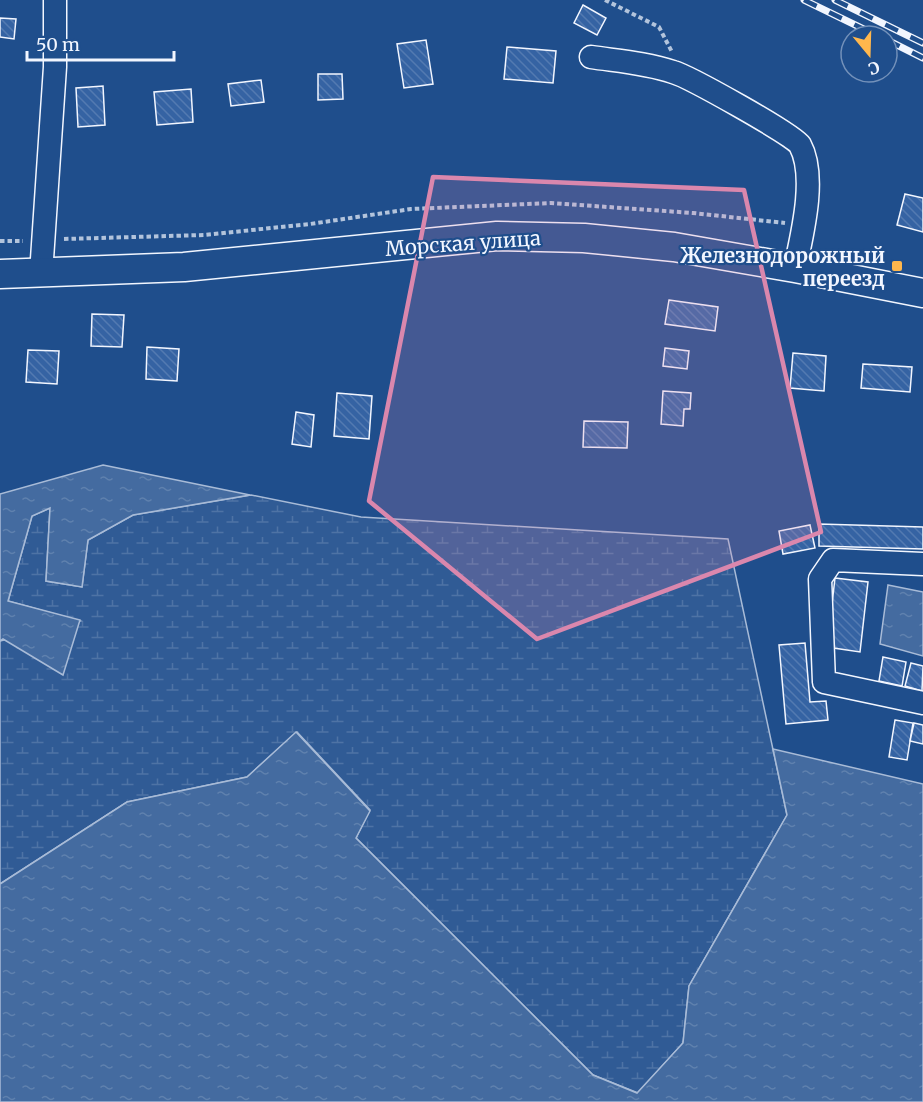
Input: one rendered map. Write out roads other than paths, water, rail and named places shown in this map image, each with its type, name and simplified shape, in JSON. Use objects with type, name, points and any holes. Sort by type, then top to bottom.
[{"type":"main road","name":"Морская улица","points":[[0,274],[184,267],[496,236],[584,238],[674,247],[923,293]]},
{"type":"street","points":[[41,274],[55,67],[55,0]]},
{"type":"street","points":[[591,57],[674,72],[782,130],[800,144],[809,188],[795,268]]},
{"type":"street","points":[[923,564],[833,560],[820,579],[824,682],[923,703]]},
{"type":"water","points":[[103,465],[250,495],[133,515],[88,540],[82,587],[46,581],[50,508],[32,516],[8,601],[80,620],[63,675],[3,639],[0,641],[0,494]]},
{"type":"water","points":[[888,585],[923,592],[923,656],[880,644]]},
{"type":"water","points":[[296,732],[370,811],[356,838],[593,1075],[637,1093],[683,1043],[689,986],[787,815],[773,749],[923,784],[923,1102],[0,1102],[0,884],[127,802],[247,777]]},
{"type":"railway","points":[[804,0],[853,24]]},
{"type":"railway","points":[[835,0],[923,43]]},
{"type":"railway","points":[[899,46],[923,58]]},
{"type":"place","name":"Железнодорожный переезд","points":[[897,266]]}]
